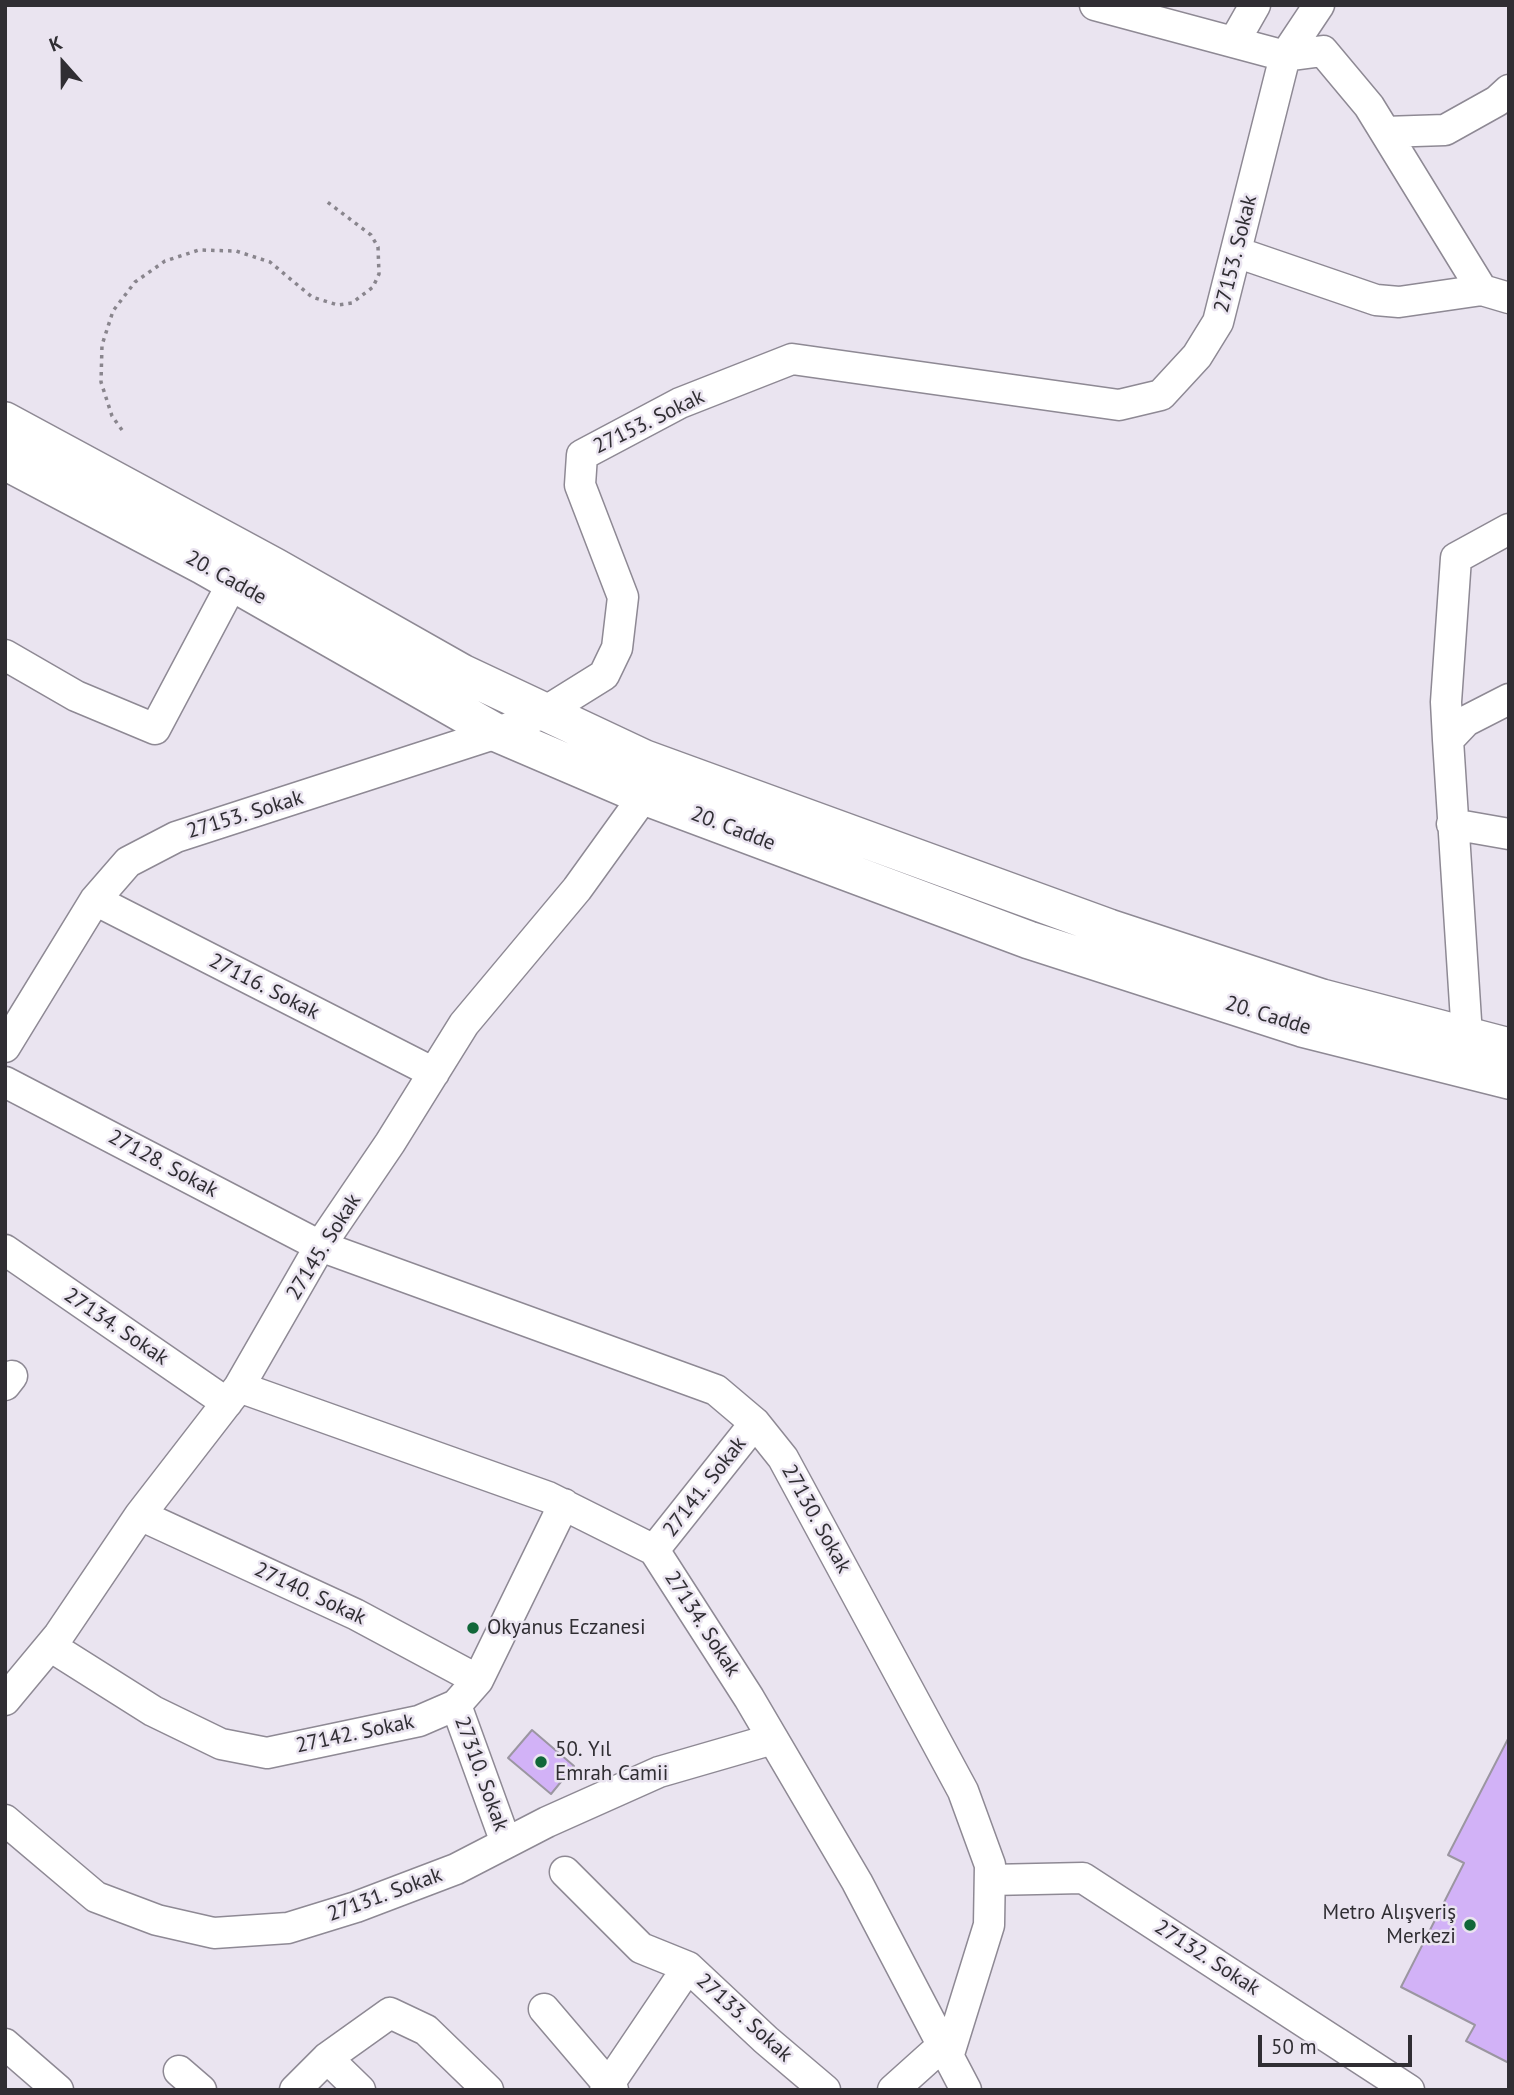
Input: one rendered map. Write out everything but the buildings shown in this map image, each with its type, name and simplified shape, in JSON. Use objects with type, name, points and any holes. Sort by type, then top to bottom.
[{"type":"main road","points":[[5,421],[275,567],[462,673],[645,759],[1109,928],[1322,998],[1509,1047]]},
{"type":"main road","name":"20. Cadde","points":[[5,461],[233,582],[497,733],[644,796],[1029,940],[1302,1028],[1509,1080]]},
{"type":"street","points":[[1095,5],[1285,56],[1323,51],[1369,106],[1495,294],[1399,302],[1376,300],[1236,252]]},
{"type":"street","points":[[1234,42],[1255,5]]},
{"type":"street","name":"27153. Sokak","points":[[5,1047],[95,900],[128,862],[176,837],[497,733],[543,713],[604,675],[617,648],[623,597],[580,485],[582,455],[680,403],[792,359],[930,376],[1119,405],[1161,395],[1197,356],[1218,322],[1285,56],[1319,5]]},
{"type":"street","points":[[1385,132],[1445,130],[1497,101],[1509,90]]},
{"type":"street","points":[[1467,1036],[1452,824],[1447,702],[1456,558],[1509,529]]},
{"type":"street","points":[[5,655],[76,696],[155,730],[233,582]]},
{"type":"street","points":[[1448,740],[1466,721],[1509,699]]},
{"type":"street","name":"27145. Sokak","points":[[10,1684],[50,1646],[140,1516],[233,1395],[320,1247],[464,1024],[577,889],[644,796]]},
{"type":"street","points":[[1452,824],[1509,834]]},
{"type":"street","name":"27116. Sokak","points":[[95,900],[434,1073]]},
{"type":"street","name":"27128. Sokak","points":[[5,1082],[320,1247]]},
{"type":"street","name":"27130. Sokak","points":[[320,1247],[716,1390],[755,1423],[783,1458],[963,1791],[990,1865],[989,1925],[945,2052]]},
{"type":"street","name":"27134. Sokak","points":[[5,1250],[233,1395],[564,1504],[654,1550],[773,1739],[857,1882],[965,2090]]},
{"type":"street","name":"27141. Sokak","points":[[654,1550],[755,1423]]},
{"type":"street","name":"27142. Sokak","points":[[50,1646],[164,1717],[221,1744],[267,1753],[419,1721],[456,1705],[478,1679],[564,1504]]},
{"type":"street","name":"27140. Sokak","points":[[140,1516],[355,1614],[478,1679]]},
{"type":"street","name":"27310. Sokak","points":[[456,1705],[506,1843]]},
{"type":"street","name":"27131. Sokak","points":[[5,1820],[96,1897],[157,1920],[214,1933],[300,1925],[456,1868],[659,1772],[773,1739]]},
{"type":"street","name":"27133. Sokak","points":[[565,1872],[641,1948],[688,1967],[766,2040],[825,2090]]},
{"type":"street","name":"27132. Sokak","points":[[990,1880],[1083,1878],[1409,2090]]},
{"type":"street","points":[[544,2009],[609,2088],[688,1967]]},
{"type":"street","points":[[295,2090],[327,2058],[390,2013],[426,2030],[488,2090]]},
{"type":"street","points":[[5,2045],[58,2090]]},
{"type":"street","points":[[893,2090],[945,2052]]},
{"type":"street","points":[[327,2058],[360,2090]]},
{"type":"path","points":[[122,430],[112,416],[101,382],[102,345],[113,311],[135,282],[165,261],[199,250],[236,251],[270,262],[312,297],[338,305],[352,303],[373,287],[379,274],[378,247],[371,235],[326,201]]},
{"type":"place","name":"Okyanus Eczanesi","points":[[473,1628]]},
{"type":"place","name":"50. Yıl Emrah Camii","points":[[541,1762]]},
{"type":"place","name":"Metro Alışveriş Merkezi","points":[[1470,1925]]}]
